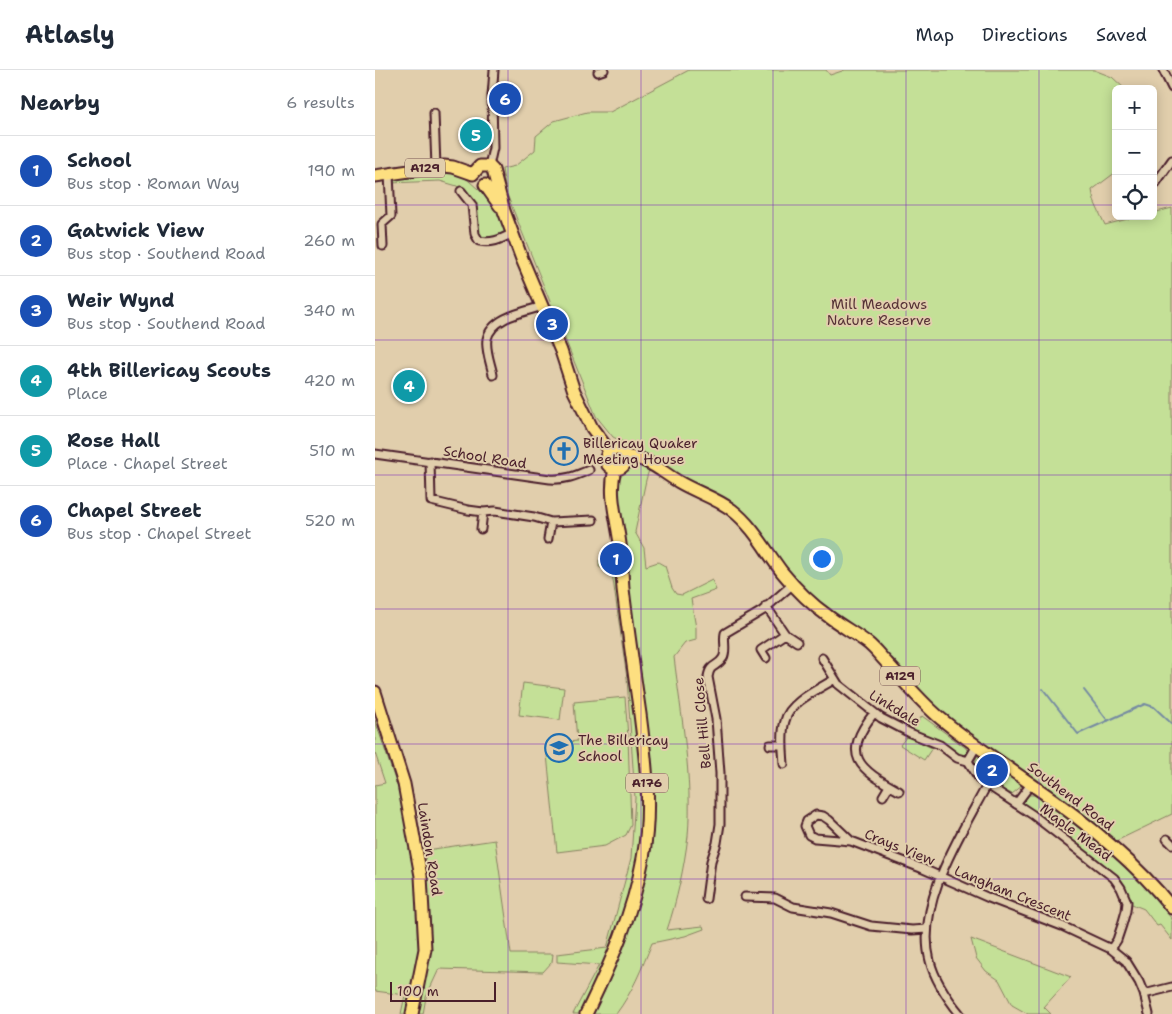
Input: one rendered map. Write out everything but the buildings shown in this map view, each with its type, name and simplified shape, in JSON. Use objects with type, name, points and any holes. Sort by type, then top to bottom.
[{"type":"main road","points":[[473,174],[480,166],[491,171],[490,183],[485,185]]},
{"type":"main road","name":"A129","points":[[375,176],[437,167],[453,167],[473,174],[476,182],[485,185],[504,211]]},
{"type":"main road","name":"A129","points":[[491,171],[522,259],[561,351],[574,391],[592,428],[610,452]]},
{"type":"main road","name":"A129","points":[[610,452],[619,450],[625,457]]},
{"type":"main road","name":"A129","points":[[610,452],[607,458],[608,464],[615,469]]},
{"type":"main road","points":[[615,469],[623,466],[625,457]]},
{"type":"main road","name":"Southend Road","points":[[625,457],[635,457],[651,463],[680,483],[732,510],[750,529],[793,584],[828,616],[870,645],[972,755],[1031,784],[1105,839],[1151,884],[1172,908]]},
{"type":"main road","name":"A176","points":[[586,1014],[615,955],[628,922],[644,856],[647,823],[647,780],[643,738],[624,599],[621,548],[612,485],[615,469]]},
{"type":"main road","name":"Laindon Road","points":[[375,692],[404,784],[418,854],[423,895],[425,949],[412,1014]]},
{"type":"street","points":[[491,171],[494,70]]},
{"type":"street","points":[[1163,70],[1172,88]]},
{"type":"street","points":[[433,113],[437,167]]},
{"type":"street","points":[[1157,181],[1172,160]]},
{"type":"street","points":[[383,246],[382,224],[391,216],[389,174]]},
{"type":"street","points":[[461,191],[472,205],[475,234],[479,240],[487,243],[513,234]]},
{"type":"street","points":[[493,375],[487,340],[494,326],[510,317],[543,306]]},
{"type":"street","name":"School Road","points":[[375,454],[561,480],[572,478],[589,470]]},
{"type":"street","points":[[430,461],[431,501],[459,509],[483,512],[495,511],[534,517],[551,522],[593,520]]},
{"type":"street","points":[[481,529],[483,512]]},
{"type":"street","points":[[548,539],[551,522]]},
{"type":"street","name":"Bell Hill Close","points":[[707,899],[711,861],[717,843],[720,824],[720,773],[716,719],[708,677],[710,668],[723,658],[725,633],[766,606],[793,584]]},
{"type":"street","points":[[766,606],[785,634],[797,642]]},
{"type":"street","points":[[766,658],[761,650],[785,634]]},
{"type":"street","name":"Linkdale","points":[[822,658],[835,679],[846,691],[874,713],[910,733],[941,745],[962,761],[972,755]]},
{"type":"street","points":[[784,764],[785,719],[792,708],[835,679]]},
{"type":"street","points":[[874,713],[860,732],[857,755],[860,763],[872,776],[899,791]]},
{"type":"street","points":[[770,745],[783,745]]},
{"type":"street","name":"Maple Mead","points":[[972,755],[979,780],[1016,804],[1115,878],[1127,902],[1117,940],[1111,949]]},
{"type":"street","points":[[1016,804],[1031,784]]},
{"type":"street","points":[[941,877],[968,819],[987,785]]},
{"type":"street","points":[[883,796],[889,786]]},
{"type":"street","name":"Crays View","points":[[851,841],[823,816],[816,815],[807,821],[805,826],[809,835],[815,838],[851,841],[941,877]]},
{"type":"street","name":"Langham Crescent","points":[[960,1014],[947,998],[930,960],[927,929],[933,898],[941,877],[1062,926],[1111,949],[1125,962],[1139,982],[1145,994],[1149,1014]]},
{"type":"street","points":[[745,897],[775,898],[793,907],[831,913],[871,926],[905,930],[927,929]]},
{"type":"street","points":[[1145,994],[1172,987]]},
{"type":"green space","name":"Mill Meadows Nature Reserve","points":[[689,70],[826,70],[830,75],[845,70],[1094,70],[1112,77],[1121,85],[1112,85],[1112,175],[1092,190],[1094,201],[1105,225],[1124,220],[1157,220],[1157,212],[1172,208],[1172,814],[1114,842],[927,703],[874,644],[815,606],[777,560],[759,533],[647,454],[613,437],[596,416],[506,192],[502,169],[515,166],[535,150],[536,136],[554,121],[587,112],[610,112]]},
{"type":"green space","points":[[438,171],[456,171],[469,181],[497,206],[511,234],[479,241],[472,205],[457,186],[440,181],[389,183],[389,180]]},
{"type":"green space","points":[[626,460],[651,463],[635,532],[644,548],[646,566],[658,562],[665,566],[672,588],[676,594],[682,595],[712,580],[716,590],[691,599],[696,640],[685,643],[674,657],[686,746],[689,814],[688,836],[682,872],[667,930],[703,926],[704,929],[685,936],[652,943],[632,989],[616,1014],[586,1014],[623,934],[647,823],[614,506],[618,469],[623,466]]},
{"type":"green space","points":[[599,560],[612,560],[621,585],[639,717],[645,820],[632,896],[583,1014],[573,1014],[599,965],[557,962],[557,954],[607,948],[631,858],[635,798],[627,678],[612,573],[599,567]]},
{"type":"green space","points":[[523,683],[564,688],[560,720],[519,715]]},
{"type":"green space","points":[[625,697],[631,825],[626,835],[605,846],[557,852],[546,745],[577,741],[574,702]]},
{"type":"green space","points":[[922,716],[966,748],[968,753],[966,756],[959,755],[947,745],[913,729]]},
{"type":"green space","points":[[375,720],[397,786],[404,784],[420,851],[495,840],[511,954],[553,954],[552,962],[543,972],[439,969],[426,997],[423,1014],[401,1014],[405,995],[375,991],[375,785],[385,783],[375,753]]},
{"type":"green space","points":[[907,736],[932,748],[924,760],[900,745]]},
{"type":"green space","points":[[977,756],[1023,785],[1012,794],[990,783],[979,775],[975,762]]},
{"type":"green space","points":[[1029,795],[1040,798],[1086,832],[1140,881],[1172,919],[1172,940],[1160,925],[1157,926],[1144,909],[1127,902],[1120,882],[1023,807],[1023,802]]},
{"type":"green space","points":[[971,939],[1071,977],[1044,1007],[1051,1014],[1028,1014],[1012,1005],[999,980],[986,971],[976,958]]},
{"type":"waterway","points":[[1043,689],[1078,734],[1145,704],[1154,707],[1172,724]]},
{"type":"waterway","points":[[1084,690],[1108,721]]},
{"type":"place","name":"Chapel Street","points":[[505,99]]},
{"type":"place","name":"Rose Hall","points":[[476,135]]},
{"type":"place","name":"Weir Wynd","points":[[552,324]]},
{"type":"place","name":"4th Billericay Scouts","points":[[409,386]]},
{"type":"place","name":"Billericay Quaker Meeting House","points":[[564,451]]},
{"type":"place","name":"School","points":[[616,559]]},
{"type":"place","name":"The Billericay School","points":[[559,748]]},
{"type":"place","name":"Gatwick View","points":[[992,770]]}]
